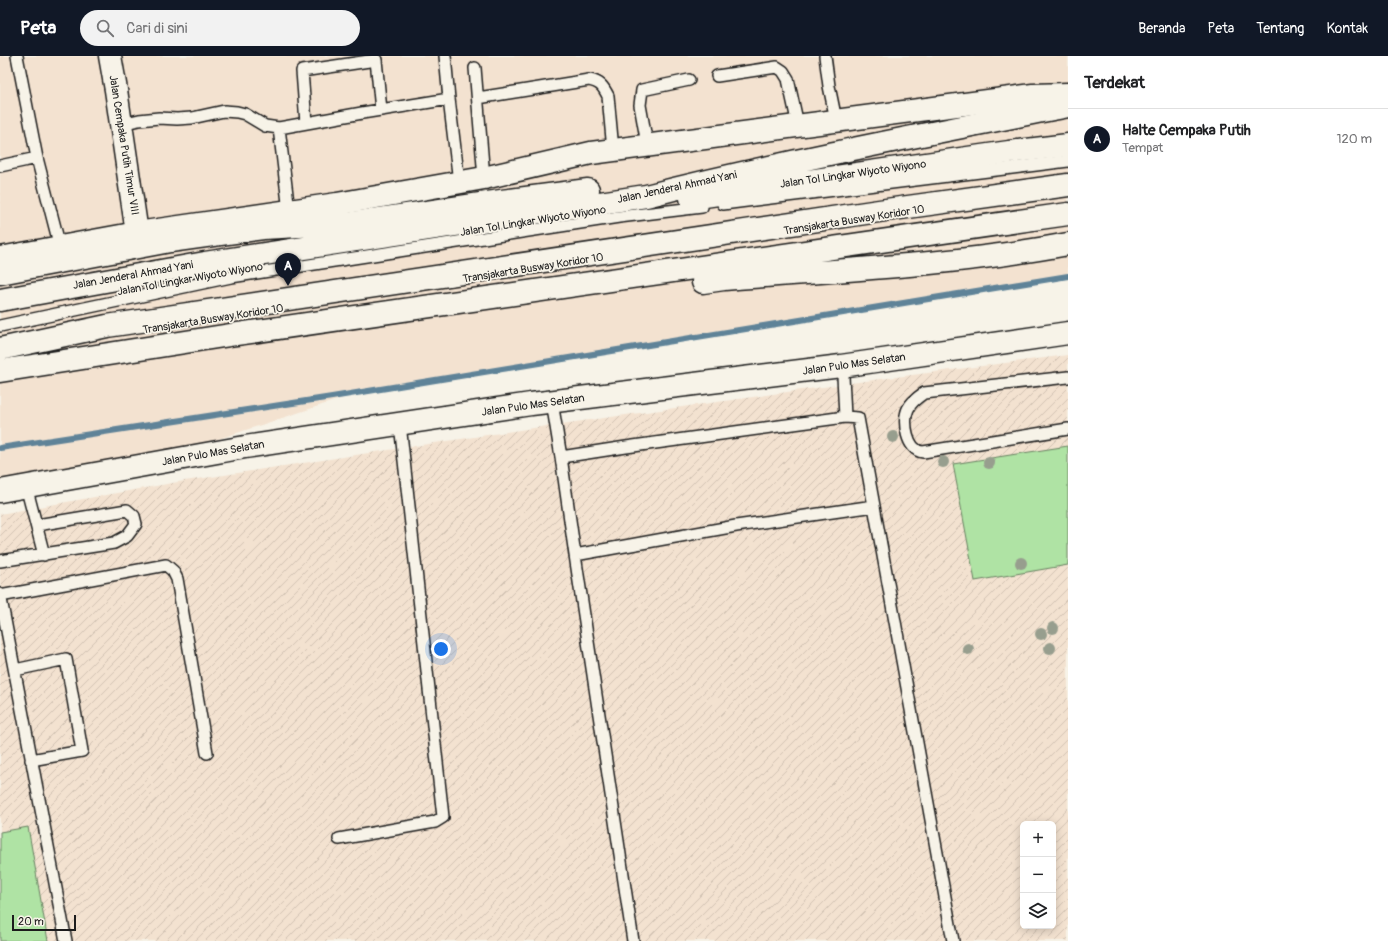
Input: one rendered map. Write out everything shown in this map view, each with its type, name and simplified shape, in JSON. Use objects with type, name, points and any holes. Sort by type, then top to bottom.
[{"type":"main road","name":"Jalan Cempaka Putih Timur VIII","points":[[110,56],[137,233]]},
{"type":"main road","points":[[0,258],[137,233],[337,204],[484,178],[591,153],[647,144],[1032,95],[1068,95]]},
{"type":"main road","points":[[0,274],[170,241],[263,228],[353,223],[377,220],[681,176],[1068,95]]},
{"type":"main road","name":"Jalan Jenderal Ahmad Yani","points":[[0,300],[204,263],[646,196],[708,180],[815,157],[1068,106]]},
{"type":"main road","name":"Jalan Tol Lingkar Wiyoto Wiyono","points":[[0,314],[350,250],[599,211],[993,154],[1068,145]]},
{"type":"main road","points":[[0,348],[107,326],[879,211],[1068,186]]},
{"type":"main road","points":[[0,371],[230,335],[1068,214]]},
{"type":"main road","points":[[0,386],[170,355],[311,337],[724,279],[958,260],[1016,253],[1068,244]]},
{"type":"main road","name":"Jalan Pulo Mas Selatan","points":[[0,491],[245,447],[400,424],[552,402],[841,366],[1068,334]]},
{"type":"lane","points":[[18,56],[37,158],[60,247]]},
{"type":"lane","points":[[445,56],[459,182]]},
{"type":"lane","points":[[825,56],[836,120]]},
{"type":"lane","points":[[306,123],[302,71],[376,58],[381,110]]},
{"type":"lane","points":[[717,76],[777,67],[783,71],[788,79],[798,125]]},
{"type":"lane","points":[[475,68],[484,178]]},
{"type":"lane","points":[[478,98],[589,80],[597,81],[604,88],[608,96],[612,150]]},
{"type":"lane","points":[[647,144],[640,105],[642,90],[689,80]]},
{"type":"lane","points":[[121,124],[159,118],[192,118],[224,111],[245,114],[265,126],[279,128],[449,99]]},
{"type":"lane","points":[[279,128],[289,211]]},
{"type":"lane","points":[[0,166],[37,158]]},
{"type":"lane","points":[[0,326],[231,277],[619,217],[1068,161]]},
{"type":"lane","name":"Transjakarta Busway Koridor 10","points":[[0,356],[151,329],[433,283],[1068,186]]},
{"type":"lane","points":[[841,366],[843,376],[845,417]]},
{"type":"lane","points":[[1068,376],[924,393],[913,401],[907,409],[906,421],[909,442],[913,449],[918,452],[1068,429]]},
{"type":"lane","points":[[552,402],[633,941]]},
{"type":"lane","points":[[561,457],[845,417],[858,418],[953,941]]},
{"type":"lane","points":[[339,839],[435,822],[444,816],[400,424]]},
{"type":"lane","points":[[26,486],[44,555]]},
{"type":"lane","points":[[575,555],[736,526],[874,506]]},
{"type":"lane","points":[[0,561],[114,543],[127,536],[136,524],[134,516],[127,510],[37,525]]},
{"type":"lane","points":[[66,941],[0,595],[166,565],[177,579],[207,753]]},
{"type":"lane","points":[[14,670],[66,659],[82,751],[32,760]]},
{"type":"shaded area","points":[[0,56],[1068,56],[1068,276],[361,392],[152,461],[0,489]]},
{"type":"shaded area","points":[[1068,355],[1068,941],[0,941],[0,514],[178,482],[540,427],[873,380]]},
{"type":"green space","points":[[1068,446],[1068,565],[975,581],[953,464]]},
{"type":"green space","points":[[28,827],[48,941],[0,941],[0,832]]},
{"type":"waterway","points":[[0,448],[332,397],[1068,276]]},
{"type":"place","name":"Halte Cempaka Putih","points":[[288,286]]}]
